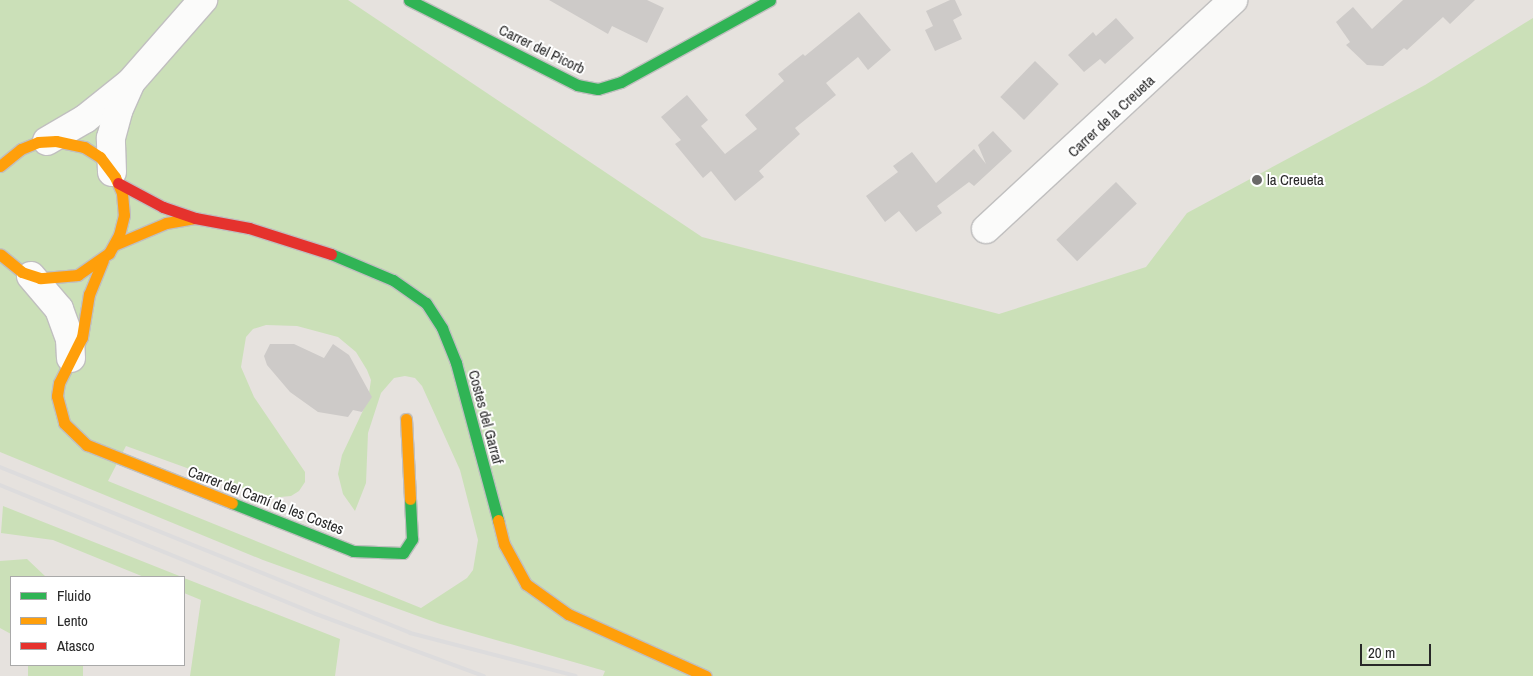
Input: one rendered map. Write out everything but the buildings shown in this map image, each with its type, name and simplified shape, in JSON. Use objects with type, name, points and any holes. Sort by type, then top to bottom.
[{"type":"main road","name":"Carrer del Picorb","points":[[409,0],[577,85],[598,88],[621,82],[770,0]]},
{"type":"main road","points":[[0,157],[47,141]]},
{"type":"main road","name":"Costes del Garraf","points":[[47,141],[84,147],[100,158],[115,177],[163,207],[195,218],[249,228],[348,259],[393,280],[426,303],[442,328],[456,363],[504,544],[526,584],[568,614],[706,676]]},
{"type":"main road","points":[[0,166],[21,149]]},
{"type":"main road","points":[[71,358],[82,336],[89,294],[103,260],[114,245],[124,214],[115,177]]},
{"type":"main road","name":"Costes del Garraf","points":[[114,245],[166,223],[195,218]]},
{"type":"main road","points":[[0,254],[31,276],[50,280],[69,278],[87,271],[103,260]]},
{"type":"main road","name":"Carrer del Camí de les Costes","points":[[71,358],[59,383],[59,409],[64,423],[87,445],[353,551],[403,553],[412,539],[406,419]]},
{"type":"street","points":[[47,141],[85,119],[130,83],[203,0]]},
{"type":"street","name":"Carrer de la Creueta","points":[[986,229],[1233,0]]},
{"type":"street","points":[[115,177],[111,138],[118,111],[130,83]]},
{"type":"street","points":[[31,276],[59,309],[70,339],[71,358]]},
{"type":"green space","points":[[0,0],[348,0],[702,237],[999,314],[1146,267],[1187,213],[1425,85],[1533,18],[1533,676],[603,676],[605,671],[440,624],[263,560],[0,452]],"holes":[[[266,325],[297,326],[338,337],[356,352],[371,380],[368,400],[342,455],[338,474],[343,494],[355,511],[366,483],[368,433],[381,393],[394,378],[405,376],[415,378],[422,386],[460,470],[478,540],[473,570],[467,578],[421,608],[108,481],[126,446],[270,498],[291,496],[299,491],[305,482],[305,472],[254,397],[241,367],[246,337],[253,329]]]},
{"type":"green space","points":[[3,506],[179,576],[142,576],[53,540],[1,533]]},
{"type":"green space","points":[[27,559],[45,576],[10,576],[10,633],[0,628],[0,561]]},
{"type":"green space","points":[[185,578],[340,639],[335,676],[190,676],[201,600],[185,593]]},
{"type":"green space","points":[[28,666],[83,666],[83,676],[28,676]]},
{"type":"railway","points":[[0,467],[410,633],[576,676]]},
{"type":"railway","points":[[0,485],[316,614],[484,676]]},
{"type":"traffic: fast","points":[[409,0],[577,85],[598,89],[621,82],[770,0]]},
{"type":"traffic: fast","points":[[331,254],[393,280],[426,303],[442,328],[456,363],[498,520]]},
{"type":"traffic: fast","points":[[232,503],[353,551],[403,553],[412,539],[410,499]]},
{"type":"traffic: slow","points":[[0,166],[21,149],[38,142],[56,141],[84,147],[100,157],[115,177],[122,193],[124,215],[119,235],[109,253],[78,275],[40,278],[22,272],[0,254]]},
{"type":"traffic: slow","points":[[114,245],[166,223],[195,218]]},
{"type":"traffic: slow","points":[[103,260],[89,294],[82,337],[59,383],[57,396],[64,423],[87,445],[232,503]]},
{"type":"traffic: slow","points":[[406,419],[410,499]]},
{"type":"traffic: slow","points":[[498,520],[504,544],[526,584],[568,614],[706,676]]},
{"type":"traffic: jam","points":[[118,183],[163,207],[195,218],[249,228],[331,254]]},
{"type":"place","name":"la Creueta","points":[[1257,180]]}]
